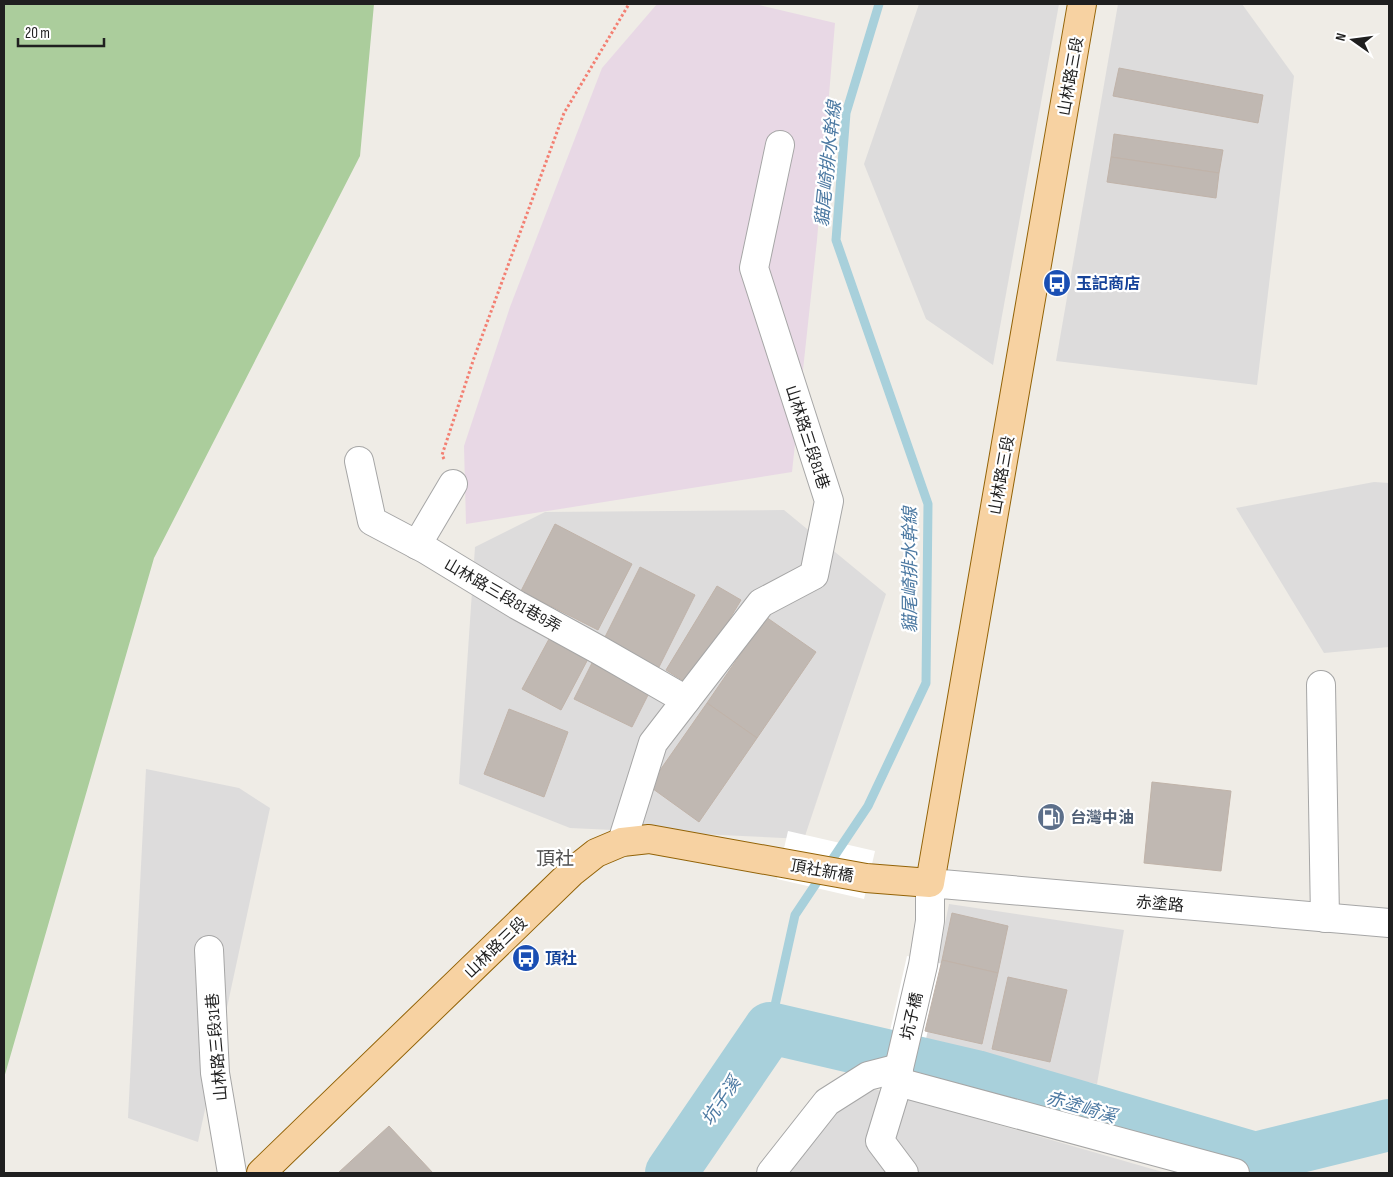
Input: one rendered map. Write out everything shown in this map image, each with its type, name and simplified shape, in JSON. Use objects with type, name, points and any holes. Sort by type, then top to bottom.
[{"type":"main road","name":"山林路三段","points":[[930,883],[1082,4]]},
{"type":"main road","name":"山林路三段","points":[[261,1173],[572,872],[596,853],[622,842],[649,840],[778,862]]},
{"type":"main road","name":"頂社新橋","points":[[778,862],[866,878],[930,883]]},
{"type":"street","name":"山林路三段81巷","points":[[622,842],[653,743],[761,603],[814,575],[828,501],[754,268],[780,145]]},
{"type":"street","name":"山林路三段81巷9弄","points":[[359,461],[372,521],[417,544],[517,605],[686,700]]},
{"type":"street","points":[[417,544],[453,484]]},
{"type":"street","points":[[1321,685],[1325,918]]},
{"type":"street","name":"赤塗路","points":[[930,883],[1389,923]]},
{"type":"street","name":"坑子橋","points":[[904,1173],[880,1141],[899,1075],[923,965],[930,921],[930,883]]},
{"type":"street","name":"山林路三段31巷","points":[[209,950],[215,1073],[232,1173]]},
{"type":"street","points":[[771,1173],[827,1102],[868,1076],[899,1075],[1235,1173]]},
{"type":"path","points":[[453,484],[442,455],[474,358],[564,112],[629,4]]},
{"type":"shaded area","points":[[657,4],[755,4],[835,23],[817,240],[792,472],[466,524],[464,446],[510,307],[602,68]]},
{"type":"shaded area","points":[[919,4],[1059,4],[993,365],[926,319],[864,164]]},
{"type":"shaded area","points":[[1118,4],[1242,4],[1294,76],[1257,385],[1056,361]]},
{"type":"shaded area","points":[[1374,482],[1389,483],[1389,647],[1324,653],[1236,508]]},
{"type":"shaded area","points":[[784,510],[886,594],[804,839],[570,828],[459,784],[475,547],[545,512]]},
{"type":"shaded area","points":[[146,769],[239,788],[270,808],[198,1142],[128,1118]]},
{"type":"shaded area","points":[[949,904],[1124,930],[1097,1084],[920,1049]]},
{"type":"shaded area","points":[[850,1082],[1166,1173],[779,1173]]},
{"type":"green space","points":[[4,4],[374,4],[360,156],[154,558],[4,1078]]},
{"type":"pier","points":[[788,831],[875,851],[864,899],[777,879]]},
{"type":"pier","points":[[907,956],[943,964],[918,1074],[882,1066]]},
{"type":"building","points":[[1119,68],[1263,95],[1258,123],[1113,96]]},
{"type":"building","points":[[1114,134],[1223,150],[1219,173],[1111,157]]},
{"type":"building","points":[[1111,157],[1219,173],[1216,198],[1107,182]]},
{"type":"building","points":[[555,524],[632,564],[598,630],[521,591]]},
{"type":"building","points":[[640,567],[695,595],[657,671],[602,643]]},
{"type":"building","points":[[717,586],[741,600],[690,685],[666,670]]},
{"type":"building","points":[[766,617],[816,652],[757,738],[707,703]]},
{"type":"building","points":[[549,639],[588,659],[561,710],[522,689]]},
{"type":"building","points":[[595,657],[653,685],[632,727],[574,699]]},
{"type":"building","points":[[707,703],[757,738],[699,822],[649,786]]},
{"type":"building","points":[[509,709],[568,732],[544,797],[484,774]]},
{"type":"building","points":[[1152,782],[1231,791],[1221,871],[1144,863]]},
{"type":"building","points":[[952,913],[1008,926],[998,973],[942,960]]},
{"type":"building","points":[[942,960],[998,973],[982,1044],[925,1031]]},
{"type":"building","points":[[1008,977],[1067,990],[1050,1062],[992,1049]]},
{"type":"building","points":[[389,1126],[433,1173],[338,1173]]},
{"type":"waterway","name":"貓尾崎排水幹線","points":[[770,1028],[795,915],[868,806],[926,683],[928,504],[836,240],[846,113],[879,4]]},
{"type":"waterway","name":"赤塗崎溪","points":[[671,1173],[770,1028],[976,1076],[1255,1158],[1389,1125]]},
{"type":"place","name":"玉記商店","points":[[1057,283]]},
{"type":"place","name":"台灣中油","points":[[1051,817]]},
{"type":"place","name":"頂社","points":[[526,958]]},
{"type":"district","name":"頂社","points":[[555,858]]},
{"type":"water label","name":"坑子溪","points":[[721,1101]]}]
